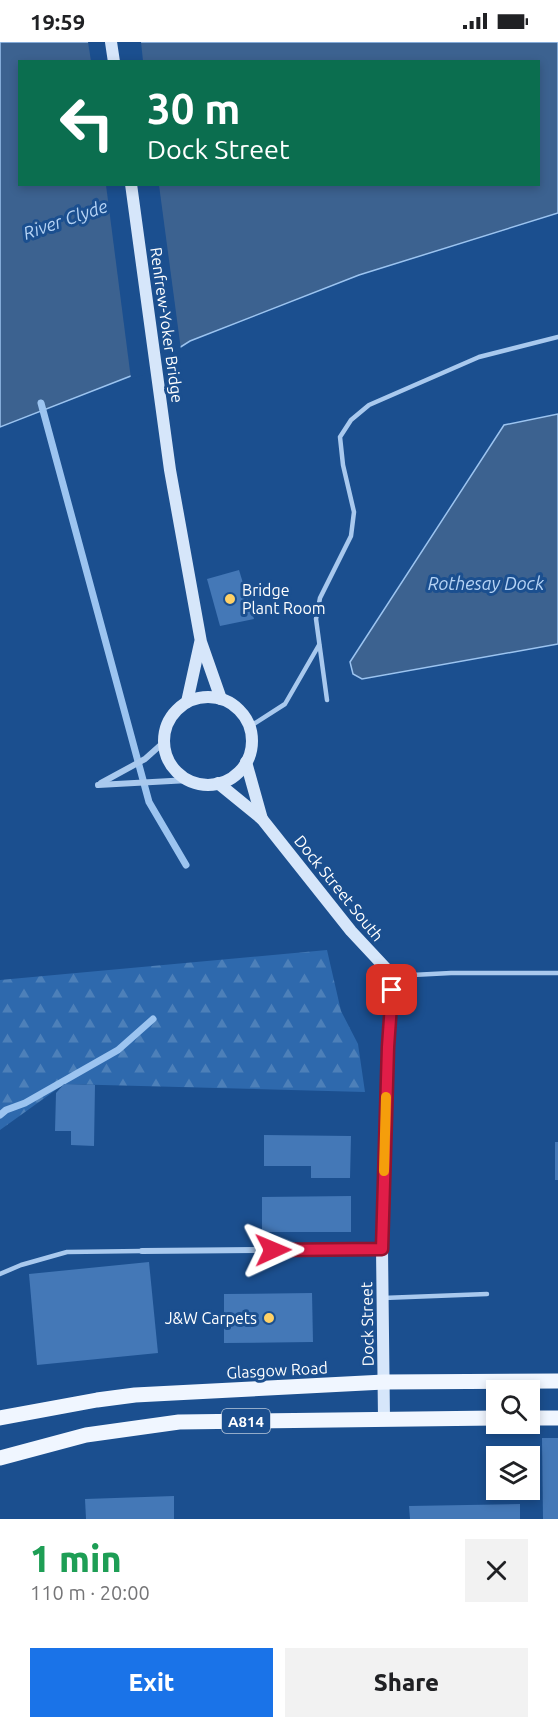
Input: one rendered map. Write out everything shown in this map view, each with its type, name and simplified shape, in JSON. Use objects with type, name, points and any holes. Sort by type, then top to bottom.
[{"type":"main road","name":"Glasgow Road","points":[[0,1418],[135,1395],[384,1382],[558,1381]]},
{"type":"main road","name":"A814","points":[[0,1458],[86,1435],[179,1422],[486,1418]]},
{"type":"main road","points":[[540,1418],[558,1418]]},
{"type":"street","points":[[111,42],[114,60]]},
{"type":"street","name":"Renfrew-Yoker Bridge","points":[[130,186],[170,470],[201,642]]},
{"type":"street","points":[[201,642],[221,699]]},
{"type":"street","points":[[187,702],[201,642]]},
{"type":"street","points":[[164,742],[145,759],[98,785],[189,780],[205,784],[218,783],[234,776],[246,762],[251,751],[252,738],[243,714],[233,705],[210,697],[198,698],[177,709],[165,730],[166,754],[172,766],[189,780]]},
{"type":"street","name":"Dock Street South","points":[[246,762],[262,819]]},
{"type":"street","name":"Dock Street South","points":[[218,783],[262,819],[351,932],[393,976]]},
{"type":"street","name":"Dock Street","points":[[384,1419],[382,1249],[388,1047],[393,976]]},
{"type":"street","points":[[142,1251],[382,1249]]},
{"type":"lane","points":[[327,700],[316,619],[320,597],[351,536],[354,512],[343,465],[340,436],[351,420],[369,405],[479,357],[558,337]]},
{"type":"lane","points":[[249,727],[285,704],[319,645]]},
{"type":"lane","points":[[393,976],[558,972]]},
{"type":"lane","points":[[0,1274],[21,1265],[67,1252],[142,1251]]},
{"type":"lane","points":[[383,1298],[487,1294]]},
{"type":"green space","points":[[327,950],[341,1011],[358,1044],[365,1092],[64,1084],[0,1130],[0,980]]},
{"type":"water","name":"River Clyde","points":[[0,42],[558,42],[558,213],[359,275],[190,341],[141,372],[0,427]]},
{"type":"water","name":"Rothesay Dock","points":[[558,414],[558,644],[362,679],[353,674],[350,662],[504,425]]},
{"type":"pier","points":[[88,42],[141,42],[143,60],[91,60]]},
{"type":"pier","points":[[106,186],[159,186],[181,350],[143,375],[131,379]]},
{"type":"building","name":"Bridge Plant Room","points":[[239,570],[254,619],[220,626],[207,579]]},
{"type":"building","points":[[64,1084],[95,1085],[94,1146],[71,1145],[71,1131],[55,1131],[56,1093]]},
{"type":"building","points":[[264,1135],[351,1136],[350,1178],[311,1178],[311,1166],[264,1166]]},
{"type":"building","points":[[555,1142],[558,1142],[558,1180],[555,1180]]},
{"type":"building","points":[[351,1196],[351,1232],[262,1232],[262,1197]]},
{"type":"building","points":[[149,1262],[158,1353],[37,1365],[29,1274]]},
{"type":"building","name":"J&W Carpets","points":[[312,1293],[313,1342],[224,1343],[224,1294]]},
{"type":"building","points":[[542,1438],[558,1438],[558,1519],[543,1519]]},
{"type":"building","points":[[174,1496],[174,1519],[86,1519],[85,1499]]},
{"type":"building","points":[[520,1504],[520,1519],[410,1519],[409,1506]]},
{"type":"waterway","points":[[41,403],[149,802],[186,865]]},
{"type":"waterway","points":[[0,1115],[118,1050],[153,1019]]},
{"type":"slow traffic","points":[[384,1171],[386,1097]]},
{"type":"place","name":"Bridge Plant Room","points":[[230,599]]},
{"type":"place","name":"J&W Carpets","points":[[269,1318]]},
{"type":"route","points":[[273,1250],[382,1249],[392,990]]}]
